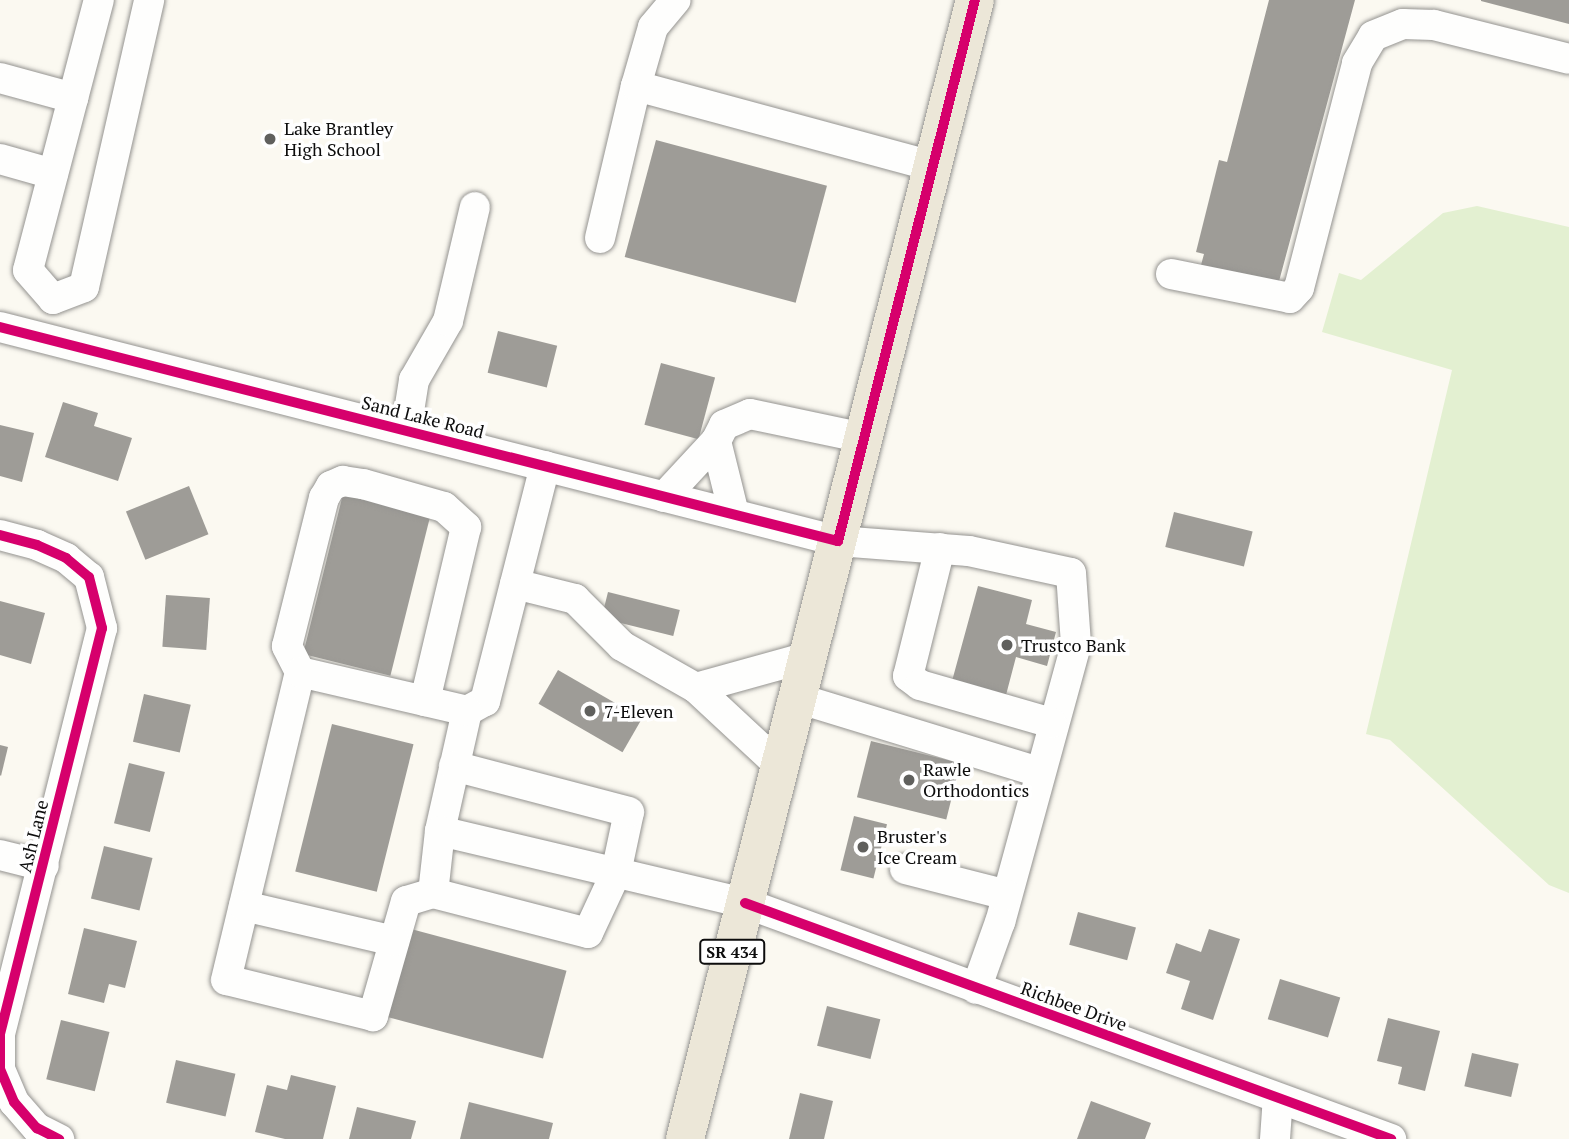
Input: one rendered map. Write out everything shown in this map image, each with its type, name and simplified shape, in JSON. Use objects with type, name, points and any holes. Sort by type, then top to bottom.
[{"type":"main road","name":"SR 434","points":[[685,1139],[975,0]]},
{"type":"street","points":[[53,299],[28,270],[99,0]]},
{"type":"street","points":[[53,299],[84,287],[149,0]]},
{"type":"street","points":[[600,238],[636,86],[653,27],[676,0]]},
{"type":"street","points":[[1171,274],[1290,298],[1299,288],[1357,63],[1373,36],[1403,24],[1433,24],[1569,59]]},
{"type":"street","points":[[0,78],[73,98]]},
{"type":"street","points":[[636,86],[933,166]]},
{"type":"street","points":[[0,159],[53,174]]},
{"type":"street","points":[[406,430],[414,380],[448,321],[475,207]]},
{"type":"street","points":[[43,337],[53,299]]},
{"type":"street","name":"Sand Lake Road","points":[[0,327],[838,541],[940,548],[1072,573],[1076,645],[1052,723]]},
{"type":"street","points":[[664,497],[716,440],[724,425],[750,414],[769,415],[864,438]]},
{"type":"street","points":[[716,440],[734,514]]},
{"type":"street","points":[[300,672],[467,710],[485,701],[545,466]]},
{"type":"street","points":[[425,701],[466,527],[444,507],[343,481],[331,486],[324,498],[286,646],[300,672],[226,980],[373,1016],[405,901],[433,893],[588,933],[616,873],[629,812],[454,766]]},
{"type":"street","name":"Ash Lane","points":[[0,536],[56,553],[89,577],[102,628],[0,1034],[0,1069],[15,1102],[37,1128],[60,1139]]},
{"type":"street","points":[[940,548],[908,676],[920,685],[1052,723],[1007,895],[976,989]]},
{"type":"street","points":[[515,584],[575,599],[622,646],[696,688],[780,766]]},
{"type":"street","points":[[696,688],[808,657]]},
{"type":"street","points":[[797,698],[1039,772]]},
{"type":"street","points":[[433,893],[440,831],[467,710]]},
{"type":"street","name":"Richbee Drive","points":[[440,831],[745,903],[1278,1100],[1391,1139]]},
{"type":"street","points":[[0,855],[44,866]]},
{"type":"street","points":[[905,869],[1007,895]]},
{"type":"street","points":[[244,906],[394,941]]},
{"type":"street","points":[[1275,1139],[1278,1100]]},
{"type":"green space","points":[[1477,206],[1569,227],[1569,893],[1549,885],[1390,740],[1366,734],[1452,370],[1322,332],[1339,273],[1361,280],[1443,213]]},
{"type":"building","points":[[1269,0],[1355,0],[1278,285],[1201,265],[1204,254],[1196,252],[1219,160],[1227,162]]},
{"type":"building","points":[[1569,0],[1569,24],[1481,1]]},
{"type":"building","points":[[656,140],[827,186],[796,303],[625,257]]},
{"type":"building","points":[[498,331],[557,346],[547,387],[488,373]]},
{"type":"building","points":[[661,363],[715,377],[699,439],[644,425]]},
{"type":"building","points":[[63,402],[98,413],[94,426],[132,438],[118,481],[45,457]]},
{"type":"building","points":[[0,425],[34,433],[22,482],[0,476]]},
{"type":"building","points":[[189,486],[208,534],[145,560],[126,511]]},
{"type":"building","points":[[343,494],[430,516],[390,676],[303,654]]},
{"type":"building","points":[[1174,512],[1253,532],[1244,567],[1165,547]]},
{"type":"building","name":"Trustco Bank","points":[[978,586],[1032,600],[1026,624],[1056,632],[1047,666],[1016,657],[1006,695],[952,681]]},
{"type":"building","points":[[608,592],[680,610],[673,636],[601,618]]},
{"type":"building","points":[[166,595],[210,598],[206,650],[162,647]]},
{"type":"building","points":[[0,601],[45,613],[31,664],[0,655]]},
{"type":"building","name":"7-Eleven","points":[[558,670],[642,718],[623,752],[538,704]]},
{"type":"building","points":[[144,694],[191,705],[180,753],[133,742]]},
{"type":"building","points":[[332,724],[414,744],[377,892],[295,871]]},
{"type":"building","name":"Rawle Orthodontics","points":[[871,741],[960,763],[946,820],[857,797]]},
{"type":"building","points":[[0,745],[8,747],[1,776],[0,775]]},
{"type":"building","points":[[129,763],[165,772],[150,832],[114,823]]},
{"type":"building","name":"Bruster's Ice Cream","points":[[854,816],[887,824],[873,879],[840,870]]},
{"type":"building","points":[[104,846],[153,858],[139,910],[91,898]]},
{"type":"building","points":[[1078,912],[1136,928],[1127,960],[1069,945]]},
{"type":"building","points":[[84,928],[137,941],[125,988],[109,984],[104,1003],[68,994]]},
{"type":"building","points":[[411,929],[567,971],[543,1059],[387,1017]]},
{"type":"building","points":[[1209,929],[1240,939],[1213,1020],[1181,1009],[1190,981],[1166,973],[1176,943],[1201,952]]},
{"type":"building","points":[[1280,979],[1340,997],[1328,1038],[1268,1019]]},
{"type":"building","points":[[827,1006],[880,1019],[870,1059],[817,1046]]},
{"type":"building","points":[[1388,1018],[1440,1031],[1425,1091],[1398,1084],[1402,1067],[1377,1061]]},
{"type":"building","points":[[61,1020],[110,1032],[95,1091],[46,1079]]},
{"type":"building","points":[[1472,1053],[1519,1064],[1511,1097],[1464,1086]]},
{"type":"building","points":[[176,1060],[235,1074],[226,1117],[166,1103]]},
{"type":"building","points":[[291,1075],[336,1086],[323,1139],[285,1139],[255,1132],[267,1085],[287,1090]]},
{"type":"building","points":[[800,1093],[833,1101],[824,1139],[789,1139]]},
{"type":"building","points":[[1091,1101],[1151,1123],[1145,1139],[1077,1139]]},
{"type":"building","points":[[469,1102],[553,1123],[549,1139],[460,1139]]},
{"type":"building","points":[[357,1107],[416,1121],[411,1139],[349,1139]]},
{"type":"cycle path","points":[[0,327],[838,541],[975,0]]},
{"type":"cycle path","points":[[0,535],[37,545],[66,558],[89,577],[102,628],[0,1034],[0,1069],[14,1102],[37,1128],[59,1139]]},
{"type":"cycle path","points":[[745,903],[1391,1139]]},
{"type":"place","name":"Lake Brantley High School","points":[[270,139]]},
{"type":"place","name":"Trustco Bank","points":[[1007,645]]},
{"type":"place","name":"7-Eleven","points":[[590,711]]},
{"type":"place","name":"Rawle Orthodontics","points":[[909,780]]},
{"type":"place","name":"Bruster's Ice Cream","points":[[863,847]]}]
